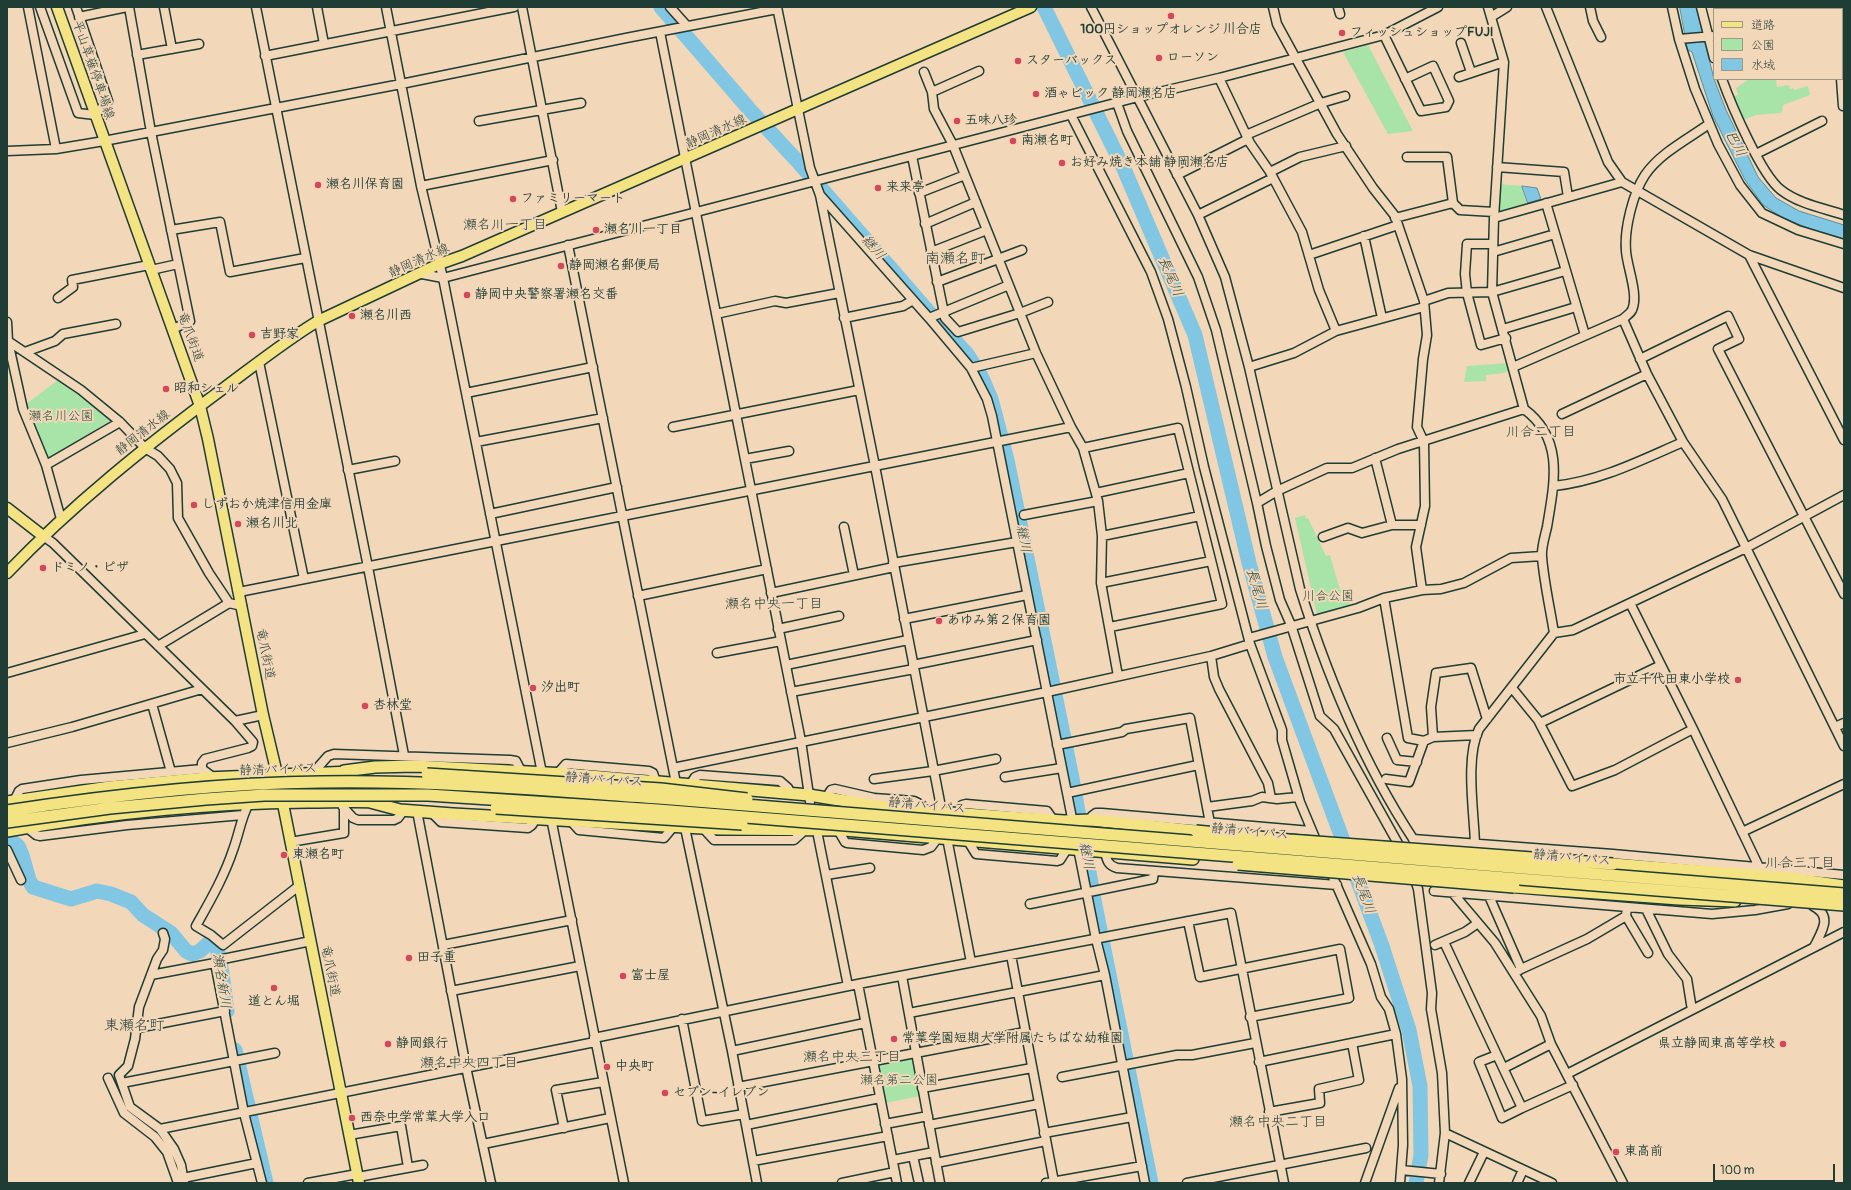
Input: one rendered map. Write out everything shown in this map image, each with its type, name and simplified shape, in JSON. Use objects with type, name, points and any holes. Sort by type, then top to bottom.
[{"type":"highway","points":[[344,772],[375,767],[415,766],[542,772],[791,794],[809,798],[826,798],[888,808],[942,813],[1054,821],[1091,820],[1289,840],[1613,864],[1714,867],[1844,886]]},
{"type":"highway","points":[[11,802],[110,787],[214,778],[344,772],[427,774],[682,791],[913,819]]},
{"type":"highway","name":"静清バイパス","points":[[7,811],[109,796],[206,787],[314,782],[368,782],[519,788],[1844,894]]},
{"type":"highway","name":"静清バイパス","points":[[7,822],[110,808],[264,795],[428,795],[658,810],[839,828],[1844,907]]},
{"type":"highway","points":[[7,831],[111,815],[250,803],[282,802],[342,806],[370,802],[496,808],[732,824],[839,828],[1078,851],[1194,859],[1286,869],[1514,887],[1678,899],[1844,907]]},
{"type":"highway","points":[[370,802],[404,810],[680,827],[805,830],[839,828]]},
{"type":"main road","name":"平山草薙停車場線","points":[[57,7],[104,141]]},
{"type":"main road","name":"静岡清水線","points":[[7,574],[43,536],[114,472],[299,332],[422,274],[439,264],[462,256],[685,160],[1027,9]]},
{"type":"main road","name":"竜爪街道","points":[[104,141],[200,406],[263,715],[300,885],[358,1178]]},
{"type":"main road","points":[[7,508],[43,536]]},
{"type":"street","points":[[28,7],[56,149]]},
{"type":"street","points":[[40,7],[78,113],[95,115],[108,100],[76,7]]},
{"type":"street","points":[[79,17],[128,7],[151,132],[190,321],[173,328]]},
{"type":"street","points":[[164,7],[172,49]]},
{"type":"street","points":[[256,7],[404,755]]},
{"type":"street","points":[[317,7],[324,44]]},
{"type":"street","points":[[386,7],[421,186],[443,278],[572,920],[594,1040],[624,1183]]},
{"type":"street","points":[[265,56],[514,7]]},
{"type":"street","points":[[522,7],[562,212]]},
{"type":"street","points":[[670,7],[687,26]]},
{"type":"street","points":[[1091,7],[1198,215],[1225,277],[1249,367],[1300,589],[1310,620],[1350,722],[1382,788],[1413,839],[1439,877],[1518,971]]},
{"type":"street","points":[[1273,7],[1277,24],[1337,134],[1397,222],[1424,304],[1427,335],[1423,358],[1417,427],[1424,442],[1425,506],[1416,547],[1422,590]]},
{"type":"street","points":[[422,274],[443,278],[1138,97],[1219,78],[1384,35],[1438,7]]},
{"type":"street","points":[[1488,7],[1504,62],[1494,215],[1492,292],[1506,338],[1524,409],[1534,416],[1546,435],[1553,455],[1556,471],[1542,556],[1554,633]]},
{"type":"street","points":[[1491,17],[1507,7]]},
{"type":"street","points":[[1546,7],[1608,162],[1622,182],[1749,255],[1844,288]]},
{"type":"street","points":[[1590,7],[1593,21],[1600,37]]},
{"type":"street","points":[[1672,7],[1695,88],[1709,124],[1740,185],[1762,213],[1798,230],[1844,244]]},
{"type":"street","points":[[1701,7],[1713,54]]},
{"type":"street","points":[[7,151],[56,149],[104,141],[401,84],[777,8],[813,181],[820,195],[929,318],[971,368],[987,399],[998,442],[1066,793],[1073,821],[1096,939],[1105,975],[1145,1183]]},
{"type":"street","points":[[660,32],[801,741],[809,798]]},
{"type":"street","points":[[1384,35],[1421,111],[1446,107],[1449,101],[1433,66],[1405,78]]},
{"type":"street","points":[[1681,39],[1709,36]]},
{"type":"street","points":[[1461,43],[1471,72]]},
{"type":"street","points":[[137,55],[199,44]]},
{"type":"street","points":[[1459,77],[1504,62]]},
{"type":"street","points":[[932,92],[979,71]]},
{"type":"street","points":[[924,72],[932,92],[934,109],[953,145],[1036,353],[1071,427],[1083,448],[1097,497],[1102,536],[1101,583],[1118,676]]},
{"type":"street","points":[[1219,78],[1247,137],[1271,175],[1302,232],[1319,290],[1336,331]]},
{"type":"street","points":[[1722,80],[1729,100],[1756,154],[1780,190],[1806,203],[1844,214]]},
{"type":"street","points":[[1842,80],[1843,106]]},
{"type":"street","points":[[1177,174],[1247,137],[1321,103],[1345,96]]},
{"type":"street","points":[[479,121],[582,103]]},
{"type":"street","points":[[1114,104],[1198,277],[1216,330],[1278,593],[1320,716],[1334,729],[1382,816],[1397,838],[1410,865],[1418,889],[1432,993],[1431,1009],[1442,1073],[1445,1134],[1440,1183]]},
{"type":"street","points":[[1073,114],[1151,272],[1168,319],[1186,387],[1204,468],[1250,640],[1282,730],[1282,740],[1298,797],[1311,831],[1337,885],[1371,964],[1381,997],[1390,1009],[1396,1034],[1402,1079],[1402,1170],[1400,1183]]},
{"type":"street","points":[[1756,154],[1822,121]]},
{"type":"street","points":[[1513,367],[1623,319],[1631,311],[1635,300],[1626,251],[1626,241],[1636,191],[1645,175],[1658,160],[1709,124]]},
{"type":"street","points":[[1198,215],[1271,175],[1300,156],[1346,146]]},
{"type":"street","points":[[912,156],[945,318],[958,332],[1020,313],[1048,302]]},
{"type":"street","points":[[1407,157],[1447,157],[1453,203],[1460,210],[1494,215],[1546,203],[1622,182]]},
{"type":"street","points":[[421,186],[553,160]]},
{"type":"street","points":[[1497,167],[1564,172],[1568,197]]},
{"type":"street","points":[[919,193],[965,175]]},
{"type":"street","points":[[820,195],[875,466],[942,813],[942,839],[971,962]]},
{"type":"street","points":[[925,224],[976,202]]},
{"type":"street","points":[[1309,255],[1453,203]]},
{"type":"street","points":[[1546,203],[1585,335]]},
{"type":"street","points":[[171,230],[220,222],[230,272],[305,258]]},
{"type":"street","points":[[931,252],[987,230]]},
{"type":"street","points":[[1506,338],[1481,345],[1467,293],[1465,274],[1467,244],[1493,248],[1555,234]]},
{"type":"street","points":[[1364,236],[1382,318]]},
{"type":"street","points":[[568,245],[676,783],[680,827],[724,1012],[757,1183]]},
{"type":"street","points":[[937,282],[998,257],[1022,250]]},
{"type":"street","points":[[1749,255],[1844,440]]},
{"type":"street","points":[[58,298],[73,287],[72,280],[150,267],[178,264]]},
{"type":"street","points":[[1249,367],[1294,353],[1336,331],[1424,304],[1448,293],[1492,292],[1565,271]]},
{"type":"street","points":[[929,318],[1009,284]]},
{"type":"street","points":[[716,314],[775,301],[786,303],[839,293]]},
{"type":"street","points":[[844,318],[903,306],[913,300]]},
{"type":"street","points":[[1503,329],[1576,307]]},
{"type":"street","points":[[1640,359],[1728,316],[1739,340],[1718,349],[1844,594]]},
{"type":"street","points":[[1623,319],[1647,374],[1683,442],[1722,499],[1844,746]]},
{"type":"street","points":[[7,322],[8,335],[23,410],[46,465],[61,519]]},
{"type":"street","points":[[25,352],[55,341],[63,334],[116,324]]},
{"type":"street","points":[[8,335],[25,352],[81,390],[120,422],[145,448],[158,456],[170,469],[177,483],[178,518],[209,573],[229,603],[242,606]]},
{"type":"street","points":[[971,368],[1036,353]]},
{"type":"street","points":[[259,362],[304,579]]},
{"type":"street","points":[[466,393],[593,367]]},
{"type":"street","points":[[1562,414],[1647,374]]},
{"type":"street","points":[[672,427],[859,390]]},
{"type":"street","points":[[1257,502],[1327,468],[1352,468],[1398,449],[1524,409]]},
{"type":"street","points":[[476,442],[603,418]]},
{"type":"street","points":[[46,465],[120,422]]},
{"type":"street","points":[[239,592],[1071,427]]},
{"type":"street","points":[[1083,448],[1178,428],[1222,604],[1110,627]]},
{"type":"street","points":[[1554,486],[1577,484],[1598,478],[1683,442]]},
{"type":"street","points":[[745,459],[789,451]]},
{"type":"street","points":[[1375,458],[1392,525]]},
{"type":"street","points":[[348,470],[395,461]]},
{"type":"street","points":[[1024,515],[1189,473]]},
{"type":"street","points":[[490,514],[617,487]]},
{"type":"street","points":[[1623,1183],[1551,1044],[1541,1016],[1518,971],[1489,896],[1475,844],[1472,758],[1476,735],[1554,633],[1573,630],[1746,548],[1844,495]]},
{"type":"street","points":[[1102,536],[1200,516]]},
{"type":"street","points":[[1323,537],[1348,528],[1362,533],[1392,525],[1421,525]]},
{"type":"street","points":[[844,528],[854,575]]},
{"type":"street","points":[[43,536],[53,543],[235,721],[253,742],[252,746],[248,748],[205,759],[202,763],[202,769]]},
{"type":"street","points":[[771,593],[894,565],[1017,542]]},
{"type":"street","points":[[673,768],[1047,692],[1211,656],[1290,626],[1358,608],[1384,598],[1422,590],[1441,589],[1464,584],[1510,558],[1542,556]]},
{"type":"street","points":[[1101,583],[1211,561]]},
{"type":"street","points":[[638,596],[767,569]]},
{"type":"street","points":[[904,619],[1028,595]]},
{"type":"street","points":[[1384,598],[1408,738],[1424,741],[1433,737],[1476,735]]},
{"type":"street","points":[[158,646],[229,603]]},
{"type":"street","points":[[1630,603],[1693,729],[1759,868]]},
{"type":"street","points":[[778,629],[839,616]]},
{"type":"street","points":[[7,673],[145,634]]},
{"type":"street","points":[[786,665],[908,640]]},
{"type":"street","points":[[791,692],[1037,640]]},
{"type":"street","points":[[717,653],[781,641]]},
{"type":"street","points":[[1211,656],[1214,677],[1219,689],[1268,783],[1271,798]]},
{"type":"street","points":[[1540,724],[1661,664]]},
{"type":"street","points":[[1433,737],[1431,707],[1436,673],[1471,668],[1487,719]]},
{"type":"street","points":[[1512,688],[1540,724],[1572,786],[1615,770],[1693,729]]},
{"type":"street","points":[[7,743],[72,727],[202,689]]},
{"type":"street","points":[[152,704],[171,772]]},
{"type":"street","points":[[235,721],[263,715]]},
{"type":"street","points":[[1057,745],[1122,732],[1126,729],[1190,718],[1210,823]]},
{"type":"street","points":[[1835,727],[1844,723]]},
{"type":"street","points":[[1387,738],[1397,760],[1417,762]]},
{"type":"street","points":[[1386,779],[1409,782],[1424,741]]},
{"type":"street","points":[[312,773],[328,756],[334,754],[404,755],[510,760],[516,761],[521,771]]},
{"type":"street","points":[[874,779],[933,771],[996,759]]},
{"type":"street","points":[[1066,793],[1198,765]]},
{"type":"street","points":[[1005,777],[1062,768]]},
{"type":"street","points":[[11,802],[22,789],[81,780],[202,769],[214,778]]},
{"type":"street","points":[[1742,832],[1844,784]]},
{"type":"street","points":[[1207,807],[1252,801],[1262,797],[1298,797]]},
{"type":"street","points":[[250,803],[243,815],[234,850],[221,881],[196,926],[211,934],[223,945],[300,885]]},
{"type":"street","points":[[342,806],[353,818],[358,820],[394,820],[398,818],[404,810]]},
{"type":"street","points":[[290,842],[344,833],[342,806]]},
{"type":"street","points":[[417,811],[466,1067],[491,1183]]},
{"type":"street","points":[[1091,820],[1092,816],[1096,813],[1311,831]]},
{"type":"street","points":[[26,827],[36,835],[40,836],[127,824],[243,815]]},
{"type":"street","points":[[818,836],[848,986]]},
{"type":"street","points":[[1413,839],[1714,867],[1759,868],[1844,875]]},
{"type":"street","points":[[7,850],[21,880]]},
{"type":"street","points":[[1105,852],[1110,866],[1154,871],[1337,885]]},
{"type":"street","points":[[826,875],[870,868]]},
{"type":"street","points":[[1790,870],[1797,880]]},
{"type":"street","points":[[1030,904],[1153,879],[1154,871]]},
{"type":"street","points":[[1434,891],[1712,914],[1755,910],[1788,904]]},
{"type":"street","points":[[1813,906],[1820,909],[1824,918],[1822,933],[1814,947]]},
{"type":"street","points":[[1627,907],[1626,916],[1648,953]]},
{"type":"street","points":[[1646,909],[1668,954],[1687,978],[1692,1010]]},
{"type":"street","points":[[160,1129],[466,1067],[594,1040],[682,1019],[1231,913],[1250,1017],[1284,1183]]},
{"type":"street","points":[[1518,971],[1587,939],[1626,916]]},
{"type":"street","points":[[443,945],[572,920]]},
{"type":"street","points":[[1188,921],[1200,977],[1340,950],[1350,998],[1250,1017]]},
{"type":"street","points":[[1435,945],[1464,932],[1478,923]]},
{"type":"street","points":[[163,933],[165,939],[163,950],[139,1006],[137,1028],[128,1066],[119,1075],[130,1107],[160,1129],[174,1149],[182,1181]]},
{"type":"street","points":[[1567,1074],[1814,947],[1843,935]]},
{"type":"street","points":[[151,975],[215,963],[223,959],[311,941]]},
{"type":"street","points":[[1444,942],[1522,1108]]},
{"type":"street","points":[[1010,955],[1046,1141],[1050,1182],[1079,1180],[1142,1166]]},
{"type":"street","points":[[215,963],[244,1113],[262,1183]]},
{"type":"street","points":[[451,991],[580,966]]},
{"type":"street","points":[[909,1013],[1105,975]]},
{"type":"street","points":[[902,976],[940,1183]]},
{"type":"street","points":[[858,984],[897,1183]]},
{"type":"street","points":[[137,1028],[224,1011]]},
{"type":"street","points":[[682,1019],[702,1121],[744,1114]]},
{"type":"street","points":[[732,1051],[865,1023]]},
{"type":"street","points":[[738,1087],[1025,1032]]},
{"type":"street","points":[[1259,1062],[1396,1034]]},
{"type":"street","points":[[1062,1078],[1177,1055],[1192,1055],[1256,1043]]},
{"type":"street","points":[[1270,1112],[1320,1103],[1319,1089],[1359,1080],[1352,1043]]},
{"type":"street","points":[[1504,1068],[1551,1044]]},
{"type":"street","points":[[122,1083],[275,1053]]},
{"type":"street","points":[[1497,1055],[1479,1062],[1502,1118],[1573,1085]]},
{"type":"street","points":[[922,1088],[1032,1068]]},
{"type":"street","points":[[108,1078],[124,1113],[155,1137],[167,1152],[182,1181]]},
{"type":"street","points":[[1365,1183],[1394,1106],[1402,1079]]},
{"type":"street","points":[[564,1128],[556,1090],[603,1082]]},
{"type":"street","points":[[746,1125],[880,1098]]},
{"type":"street","points":[[929,1125],[1039,1104]]},
{"type":"street","points":[[886,1124],[928,1116]]},
{"type":"street","points":[[1044,1132],[1132,1117]]},
{"type":"street","points":[[483,1144],[610,1118]]},
{"type":"street","points":[[349,1135],[401,1126],[408,1168]]},
{"type":"street","points":[[1445,1134],[1552,1183]]},
{"type":"street","points":[[753,1161],[888,1136]]},
{"type":"street","points":[[936,1163],[1046,1141]]},
{"type":"street","points":[[1187,1183],[1366,1148]]},
{"type":"street","points":[[893,1160],[934,1152]]},
{"type":"street","points":[[1469,1183],[1484,1152]]},
{"type":"street","points":[[913,1156],[919,1183]]},
{"type":"street","points":[[182,1181],[257,1163]]},
{"type":"street","points":[[308,1183],[358,1178],[423,1165]]},
{"type":"street","points":[[1402,1170],[1440,1174]]},
{"type":"street","points":[[1517,1183],[1523,1170]]},
{"type":"street","points":[[842,1183],[895,1172]]},
{"type":"green space","points":[[1368,45],[1413,131],[1388,134],[1343,52]]},
{"type":"green space","points":[[1748,80],[1776,80],[1777,87],[1789,85],[1790,89],[1793,88],[1794,90],[1808,86],[1810,95],[1783,105],[1782,112],[1780,113],[1756,115],[1743,120],[1730,97],[1738,95],[1736,88]]},
{"type":"green space","points":[[1499,184],[1521,186],[1527,204],[1503,212],[1498,209]]},
{"type":"green space","points":[[1508,363],[1510,370],[1504,373],[1486,375],[1486,381],[1464,382],[1467,366]]},
{"type":"green space","name":"瀬名川公園","points":[[58,380],[111,420],[48,459],[26,404]]},
{"type":"green space","name":"川合公園","points":[[1305,515],[1306,519],[1308,518],[1326,556],[1330,555],[1340,590],[1345,589],[1350,606],[1317,615],[1295,518]]},
{"type":"green space","name":"瀬名第二公園","points":[[909,1057],[914,1060],[920,1096],[886,1103],[878,1066],[879,1063]]},
{"type":"water","name":"巴川","points":[[1680,7],[1696,7],[1713,80],[1714,80],[1726,110],[1758,177],[1776,198],[1799,211],[1844,225],[1844,239],[1813,230],[1783,218],[1763,205],[1745,180],[1713,116],[1692,52],[1688,50]]},
{"type":"water","points":[[1522,186],[1537,188],[1541,199],[1528,203]]},
{"type":"waterway","name":"継川","points":[[661,7],[750,110],[800,164],[967,354],[981,376],[991,399],[1007,460],[1072,778],[1094,900],[1151,1183]]},
{"type":"waterway","name":"長尾川","points":[[1044,7],[1124,169],[1195,335],[1249,563],[1275,657],[1382,946],[1409,1030],[1420,1086],[1421,1155],[1416,1183]]},
{"type":"waterway","name":"瀬名新川","points":[[7,841],[13,842],[18,846],[29,880],[33,887],[71,899],[97,891],[111,894],[131,902],[143,915],[171,933],[186,951],[192,954],[200,951],[211,941],[217,948],[227,1011]]},
{"type":"waterway","name":"瀬名新川","points":[[235,1050],[266,1183]]},
{"type":"place","name":"100円ショップオレンジ 川合店","points":[[1171,16]]},
{"type":"place","name":"フィッシュショップFUJI","points":[[1342,33]]},
{"type":"place","name":"ローソン","points":[[1159,58]]},
{"type":"place","name":"スターバックス","points":[[1018,61]]},
{"type":"place","name":"酒ゃビック 静岡瀬名店","points":[[1036,94]]},
{"type":"place","name":"五味八珍","points":[[957,121]]},
{"type":"place","name":"南瀬名町","points":[[1013,141]]},
{"type":"place","name":"お好み焼き本舗 静岡瀬名店","points":[[1062,163]]},
{"type":"place","name":"瀬名川保育園","points":[[318,185]]},
{"type":"place","name":"来来亭","points":[[878,188]]},
{"type":"place","name":"ファミリーマート","points":[[513,199]]},
{"type":"place","name":"瀬名川一丁目","points":[[596,230]]},
{"type":"place","name":"静岡瀬名郵便局","points":[[561,266]]},
{"type":"place","name":"静岡中央警察署瀬名交番","points":[[467,295]]},
{"type":"place","name":"瀬名川西","points":[[352,316]]},
{"type":"place","name":"吉野家","points":[[252,335]]},
{"type":"place","name":"昭和シェル","points":[[166,389]]},
{"type":"place","name":"しずおか焼津信用金庫","points":[[194,505]]},
{"type":"place","name":"瀬名川北","points":[[238,524]]},
{"type":"place","name":"ドミノ・ピザ","points":[[43,568]]},
{"type":"place","name":"あゆみ第２保育園","points":[[939,621]]},
{"type":"place","name":"市立千代田東小学校","points":[[1738,680]]},
{"type":"place","name":"汐出町","points":[[533,688]]},
{"type":"place","name":"杏林堂","points":[[365,706]]},
{"type":"place","name":"東瀬名町","points":[[284,855]]},
{"type":"place","name":"田子重","points":[[409,958]]},
{"type":"place","name":"富士屋","points":[[623,976]]},
{"type":"place","name":"道とん堀","points":[[274,988]]},
{"type":"place","name":"常葉学園短期大学附属たちばな幼稚園","points":[[894,1039]]},
{"type":"place","name":"静岡銀行","points":[[388,1044]]},
{"type":"place","name":"県立静岡東高等学校","points":[[1783,1044]]},
{"type":"place","name":"中央町","points":[[607,1067]]},
{"type":"place","name":"セブン-イレブン","points":[[665,1093]]},
{"type":"place","name":"西奈中学常葉大学入口","points":[[352,1118]]},
{"type":"place","name":"東高前","points":[[1616,1152]]},
{"type":"district","name":"瀬名川一丁目","points":[[505,225]]},
{"type":"district","name":"南瀬名町","points":[[955,259]]},
{"type":"district","name":"川合二丁目","points":[[1541,432]]},
{"type":"district","name":"瀬名中央一丁目","points":[[774,604]]},
{"type":"district","name":"川合三丁目","points":[[1800,863]]},
{"type":"district","name":"東瀬名町","points":[[134,1026]]},
{"type":"district","name":"瀬名中央三丁目","points":[[852,1057]]},
{"type":"district","name":"瀬名中央四丁目","points":[[469,1063]]},
{"type":"district","name":"瀬名中央二丁目","points":[[1278,1122]]}]
